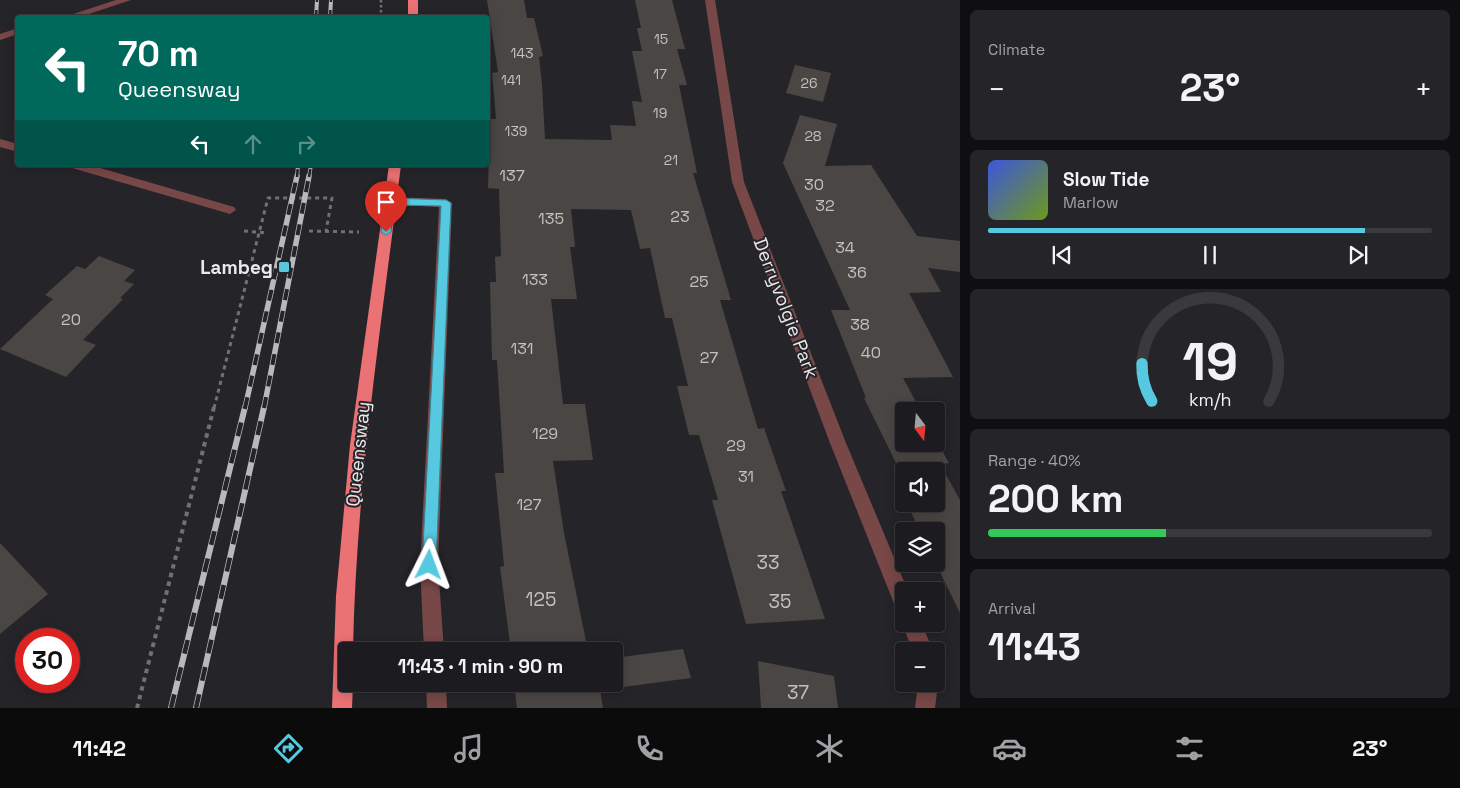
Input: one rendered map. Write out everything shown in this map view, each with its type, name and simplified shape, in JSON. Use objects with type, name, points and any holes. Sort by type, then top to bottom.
[{"type":"highway","points":[[413,0],[413,15]]},
{"type":"highway","name":"Queensway","points":[[342,708],[345,596],[358,444],[395,167]]},
{"type":"street","points":[[76,15],[126,0]]},
{"type":"street","name":"Derryvolgie Park","points":[[710,0],[738,182],[838,443],[895,582]]},
{"type":"street","points":[[0,36],[15,32]]},
{"type":"street","points":[[0,143],[15,147]]},
{"type":"street","points":[[83,167],[230,210]]},
{"type":"street","points":[[390,202],[446,203],[429,565],[433,642]]},
{"type":"street","points":[[436,692],[437,708]]},
{"type":"street","points":[[925,708],[927,692]]},
{"type":"path","points":[[381,0],[381,15]]},
{"type":"path","points":[[137,708],[268,198],[332,198],[326,231]]},
{"type":"path","points":[[309,231],[386,232]]},
{"type":"path","points":[[249,232],[268,233]]},
{"type":"building","points":[[487,0],[524,0],[527,18],[534,18],[543,56],[539,57],[545,139],[612,140],[610,125],[636,126],[632,101],[642,102],[632,51],[642,51],[637,28],[641,28],[635,0],[672,0],[685,49],[677,49],[687,85],[679,85],[697,173],[693,173],[731,300],[720,300],[758,429],[764,428],[786,491],[781,491],[825,619],[746,624],[712,500],[718,500],[699,435],[689,435],[677,386],[688,386],[672,318],[665,318],[650,248],[640,249],[631,210],[571,209],[575,247],[570,247],[577,299],[551,299],[563,404],[585,404],[593,460],[553,461],[564,533],[586,642],[510,642],[500,567],[504,566],[495,473],[504,473],[497,360],[492,360],[490,282],[496,282],[495,257],[501,256],[499,189],[488,188],[490,119],[496,119],[492,73],[498,72]]},
{"type":"building","points":[[795,65],[831,73],[823,102],[786,93]]},
{"type":"building","points":[[800,115],[837,124],[825,166],[871,165],[917,236],[960,241],[960,272],[928,268],[941,292],[909,293],[953,377],[903,378],[916,402],[895,402],[895,452],[943,452],[949,463],[896,462],[864,398],[866,398],[831,310],[850,310],[783,163]]},
{"type":"building","points":[[99,256],[135,270],[124,281],[134,284],[120,298],[123,299],[83,340],[96,345],[66,377],[0,349],[53,299],[45,295],[77,266],[85,269]]},
{"type":"building","points":[[945,473],[960,500],[960,613],[940,572],[945,572],[945,522],[916,522],[911,512],[945,512]]},
{"type":"building","points":[[0,543],[48,594],[0,634]]},
{"type":"building","points":[[683,649],[691,678],[623,687],[623,657]]},
{"type":"building","points":[[758,661],[834,676],[838,708],[761,708]]},
{"type":"building","points":[[515,692],[600,692],[603,708],[517,708]]},
{"type":"railway","points":[[316,15],[317,0]]},
{"type":"railway","points":[[330,15],[331,0]]},
{"type":"railway","points":[[297,177],[298,167]]},
{"type":"railway","points":[[309,177],[311,167]]},
{"type":"railway","points":[[245,408],[297,176]]},
{"type":"railway","points":[[264,408],[309,176]]},
{"type":"railway","points":[[171,708],[245,407]]},
{"type":"railway","points":[[196,708],[264,407]]},
{"type":"place","name":"Lambeg","points":[[284,267]]},
{"type":"route","points":[[386,232],[390,202],[446,203],[429,565]]}]
